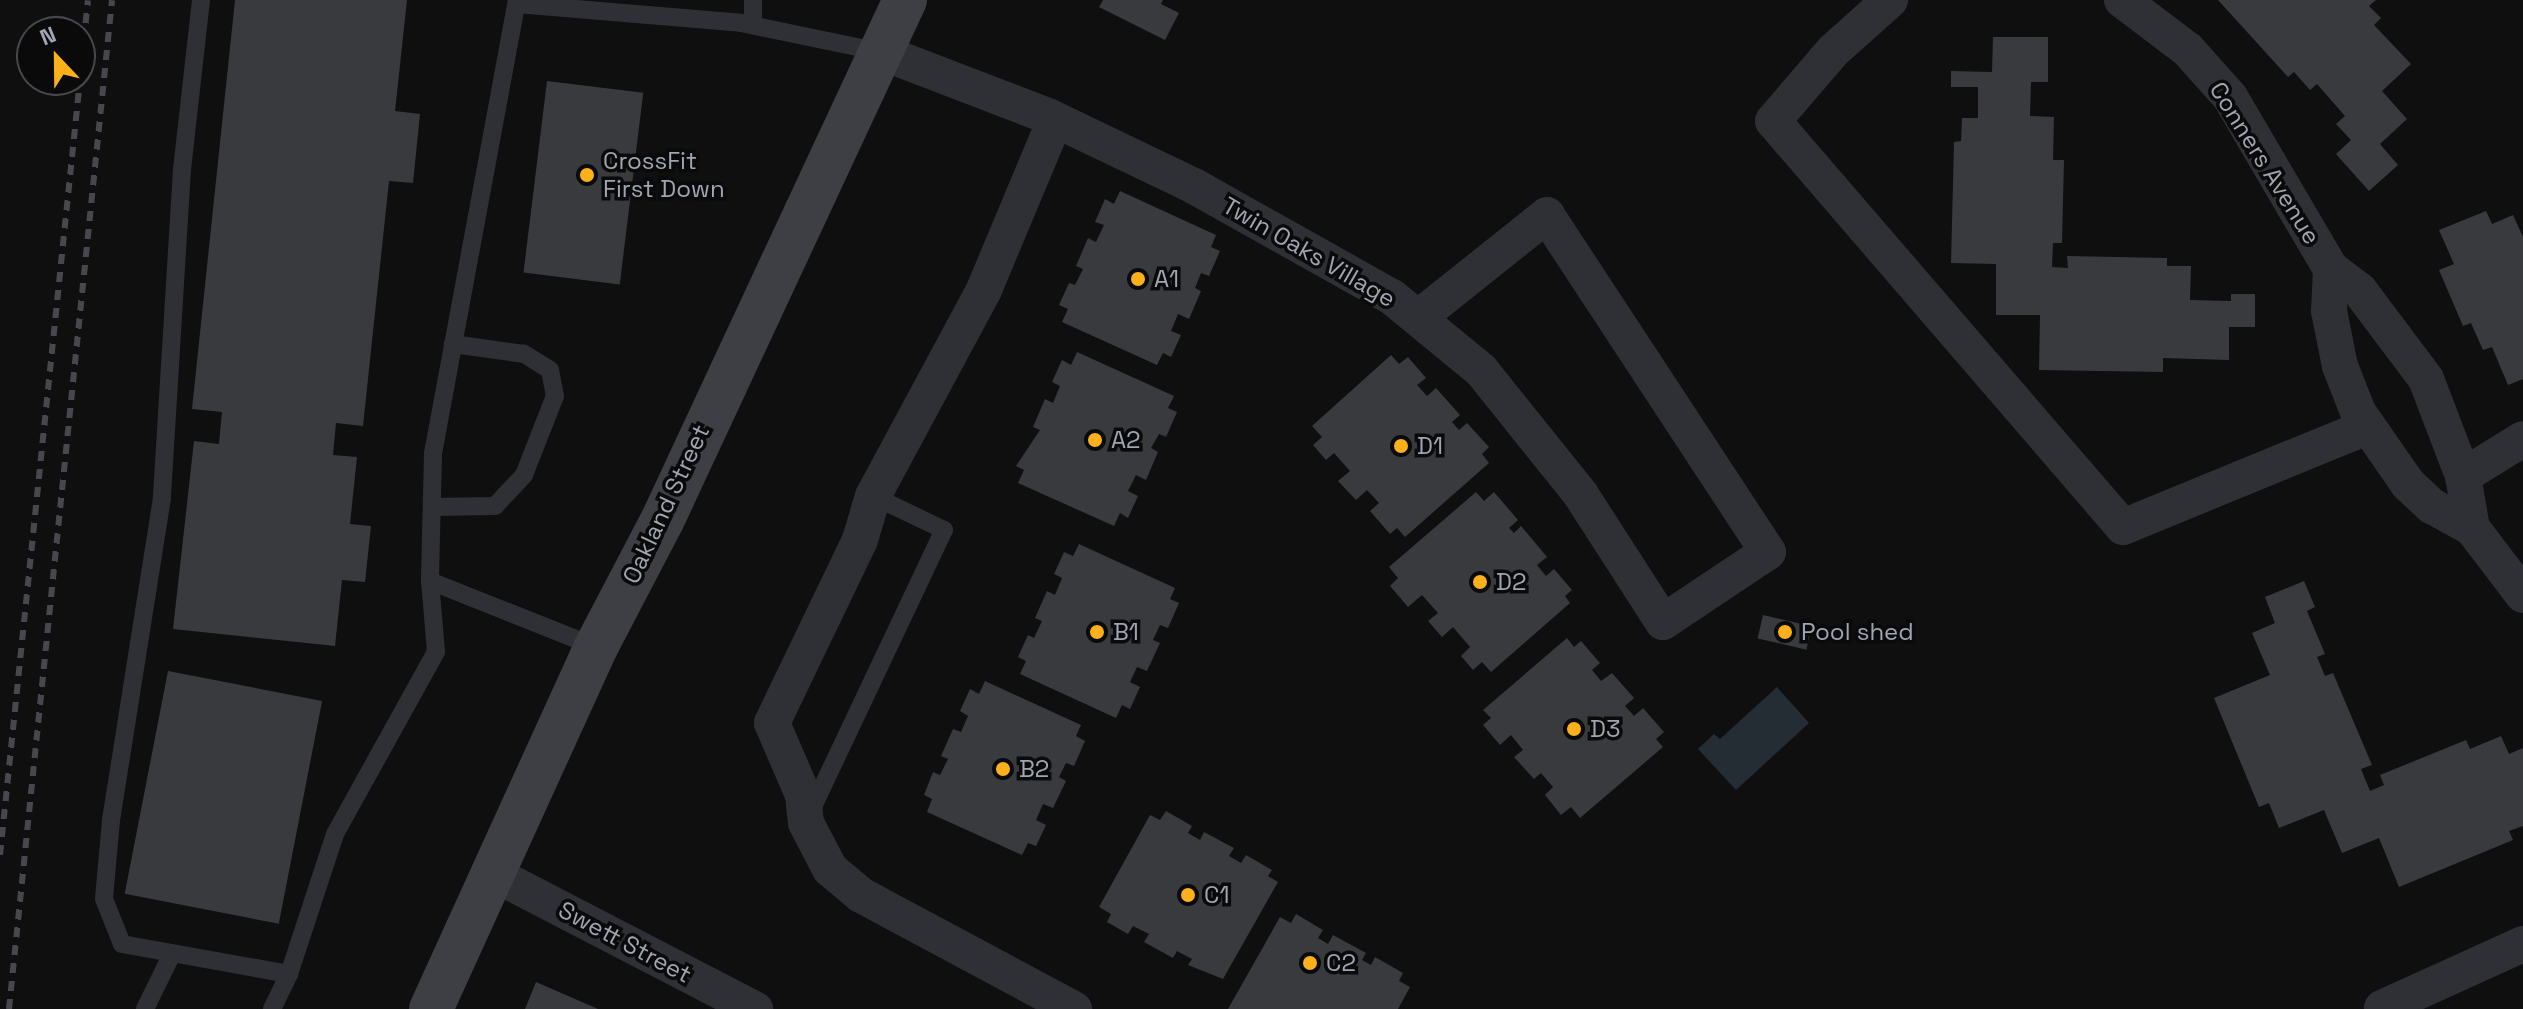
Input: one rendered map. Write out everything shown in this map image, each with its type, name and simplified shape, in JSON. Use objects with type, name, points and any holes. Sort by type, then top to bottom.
[{"type":"main road","name":"Oakland Street","points":[[431,1009],[496,875],[596,647],[662,521],[905,0]]},
{"type":"street","points":[[1890,0],[1833,51],[1773,121],[2123,527],[2367,427]]},
{"type":"street","name":"Conners Avenue","points":[[2122,0],[2188,50],[2230,97],[2331,269],[2360,291],[2426,379],[2463,476],[2472,528]]},
{"type":"street","name":"Twin Oaks Village","points":[[881,52],[1055,120],[1194,186],[1392,297],[1481,370],[1581,495],[1663,622],[1768,552],[1547,215],[1418,318]]},
{"type":"street","points":[[1055,120],[984,290],[873,496],[860,540],[772,723],[803,795],[806,823],[830,869],[861,895],[1074,1009]]},
{"type":"street","name":"Conners Avenue","points":[[2331,269],[2329,311],[2340,366],[2367,427],[2408,484],[2432,506],[2472,528],[2523,595]]},
{"type":"street","points":[[2463,476],[2523,439]]},
{"type":"street","name":"Swett Street","points":[[496,875],[755,1009]]},
{"type":"street","points":[[2382,1008],[2523,944]]},
{"type":"lane","points":[[201,0],[182,169],[162,498],[111,820],[104,899],[122,944],[171,956],[289,974]]},
{"type":"lane","points":[[753,0],[753,25]]},
{"type":"lane","points":[[272,1009],[289,974],[335,834],[436,652],[430,581],[433,454],[517,2],[630,7],[753,25],[881,52]]},
{"type":"lane","points":[[432,507],[495,506],[524,475],[555,396],[550,370],[524,354],[453,344]]},
{"type":"lane","points":[[806,823],[944,530],[873,496]]},
{"type":"lane","points":[[430,581],[596,647]]},
{"type":"lane","points":[[145,1009],[171,956]]},
{"type":"shaded area","points":[[1777,687],[1809,723],[1736,790],[1698,749],[1714,734],[1720,739]]},
{"type":"building","points":[[235,0],[407,0],[395,111],[420,114],[413,183],[389,181],[363,426],[336,423],[333,455],[357,457],[350,524],[371,526],[365,582],[342,580],[335,646],[173,629],[194,441],[219,444],[222,412],[192,409]]},
{"type":"building","points":[[1103,0],[1163,0],[1161,4],[1179,13],[1165,40],[1099,7]]},
{"type":"building","points":[[2218,0],[2376,0],[2369,6],[2381,18],[2374,25],[2411,64],[2382,91],[2407,119],[2380,144],[2398,165],[2369,191],[2336,154],[2351,140],[2336,124],[2345,116],[2317,84],[2310,90],[2294,72],[2288,77]]},
{"type":"building","points":[[1993,37],[2048,37],[2048,82],[2031,82],[2030,116],[2054,117],[2053,160],[2064,160],[2062,243],[2053,243],[2052,267],[2068,268],[2067,256],[2167,258],[2167,266],[2191,266],[2190,300],[2231,301],[2231,294],[2255,294],[2255,327],[2229,327],[2229,360],[2163,358],[2163,372],[2039,370],[2040,315],[1996,315],[1996,264],[1951,263],[1954,142],[1961,141],[1962,118],[1978,118],[1978,87],[1951,87],[1951,71],[1992,72]]},
{"type":"building","points":[[547,81],[643,93],[620,284],[523,273]]},
{"type":"building","name":"A1","points":[[1120,191],[1216,235],[1211,247],[1220,251],[1209,276],[1201,273],[1195,288],[1201,291],[1189,319],[1178,314],[1171,331],[1181,335],[1171,357],[1163,353],[1157,365],[1062,322],[1068,309],[1059,305],[1069,283],[1075,285],[1083,269],[1076,266],[1088,238],[1096,242],[1104,225],[1095,222],[1105,199],[1114,204]]},
{"type":"building","points":[[2486,211],[2492,224],[2513,215],[2523,237],[2523,379],[2508,385],[2492,347],[2483,350],[2471,323],[2463,326],[2439,270],[2454,264],[2439,230]]},
{"type":"building","name":"A2","points":[[1077,352],[1174,396],[1168,408],[1177,412],[1166,437],[1159,434],[1151,448],[1158,452],[1146,480],[1136,475],[1128,491],[1138,496],[1128,518],[1120,513],[1114,526],[1018,483],[1024,470],[1016,466],[1040,430],[1033,427],[1045,399],[1053,403],[1060,386],[1052,382],[1062,360],[1071,365]]},
{"type":"building","name":"D1","points":[[1391,355],[1399,364],[1408,357],[1426,378],[1417,385],[1427,396],[1436,388],[1460,415],[1452,422],[1459,430],[1467,423],[1489,447],[1482,454],[1489,463],[1405,537],[1397,528],[1390,534],[1370,511],[1379,503],[1367,490],[1356,500],[1338,481],[1350,471],[1334,453],[1326,460],[1313,445],[1322,437],[1312,426]]},
{"type":"building","name":"D2","points":[[1476,492],[1484,501],[1494,492],[1518,520],[1509,528],[1514,533],[1521,526],[1547,557],[1537,565],[1546,576],[1554,569],[1572,590],[1565,596],[1570,603],[1491,672],[1482,662],[1473,670],[1461,656],[1470,647],[1453,627],[1442,637],[1428,621],[1438,613],[1422,595],[1408,607],[1390,586],[1398,578],[1389,567]]},
{"type":"building","name":"B1","points":[[1079,544],[1175,588],[1170,599],[1179,603],[1168,628],[1160,625],[1153,640],[1160,643],[1147,671],[1137,667],[1130,682],[1140,687],[1130,709],[1122,705],[1116,718],[1020,674],[1026,661],[1018,657],[1028,635],[1034,638],[1042,621],[1035,618],[1047,591],[1055,595],[1062,578],[1054,574],[1064,552],[1073,556]]},
{"type":"building","points":[[2304,581],[2315,607],[2307,611],[2325,654],[2317,657],[2325,676],[2333,673],[2372,765],[2361,769],[2370,791],[2384,785],[2380,775],[2466,740],[2470,749],[2501,736],[2509,754],[2523,748],[2523,826],[2509,831],[2513,840],[2399,887],[2379,838],[2342,853],[2324,810],[2279,828],[2269,803],[2259,807],[2214,698],[2270,675],[2252,633],[2275,623],[2265,597]]},
{"type":"building","name":"Pool shed","points":[[1763,615],[1812,626],[1806,650],[1758,638]]},
{"type":"building","name":"D3","points":[[1567,638],[1574,647],[1581,641],[1600,663],[1592,670],[1601,681],[1612,673],[1634,698],[1625,706],[1634,716],[1643,708],[1664,732],[1656,739],[1663,747],[1580,818],[1571,807],[1561,815],[1545,795],[1553,787],[1541,773],[1534,779],[1514,757],[1523,750],[1511,735],[1500,745],[1483,725],[1491,718],[1483,710]]},
{"type":"building","points":[[168,671],[322,701],[279,924],[125,894]]},
{"type":"building","name":"B2","points":[[985,681],[1081,725],[1076,736],[1085,741],[1074,766],[1066,763],[1059,777],[1066,781],[1053,808],[1043,804],[1036,820],[1046,825],[1036,846],[1028,843],[1022,855],[927,812],[932,799],[924,795],[933,772],[940,775],[948,759],[941,756],[953,729],[961,732],[968,716],[960,711],[970,689],[979,694]]},
{"type":"building","name":"C1","points":[[1166,811],[1192,826],[1188,833],[1200,840],[1204,832],[1234,848],[1229,856],[1241,863],[1246,855],[1272,870],[1268,876],[1278,882],[1223,979],[1188,965],[1192,959],[1177,951],[1173,958],[1144,942],[1149,934],[1133,926],[1128,934],[1107,922],[1111,914],[1099,907],[1150,815],[1160,820]]},
{"type":"building","name":"C2","points":[[1296,914],[1323,930],[1318,938],[1328,944],[1333,935],[1366,953],[1362,960],[1371,965],[1375,957],[1403,973],[1399,981],[1410,987],[1398,1009],[1228,1009],[1280,917],[1291,923]]},
{"type":"building","points":[[536,982],[598,1009],[525,1009]]},
{"type":"railway","points":[[86,16],[88,0]]},
{"type":"railway","points":[[9,1009],[112,0]]},
{"type":"railway","points":[[0,855],[78,96]]},
{"type":"place","name":"CrossFit First Down","points":[[587,175]]},
{"type":"place","name":"A1","points":[[1138,279]]},
{"type":"place","name":"A2","points":[[1095,440]]},
{"type":"place","name":"D1","points":[[1401,446]]},
{"type":"place","name":"D2","points":[[1480,582]]},
{"type":"place","name":"B1","points":[[1097,632]]},
{"type":"place","name":"Pool shed","points":[[1785,632]]},
{"type":"place","name":"D3","points":[[1574,729]]},
{"type":"place","name":"B2","points":[[1003,769]]},
{"type":"place","name":"C1","points":[[1188,895]]},
{"type":"place","name":"C2","points":[[1310,963]]}]
